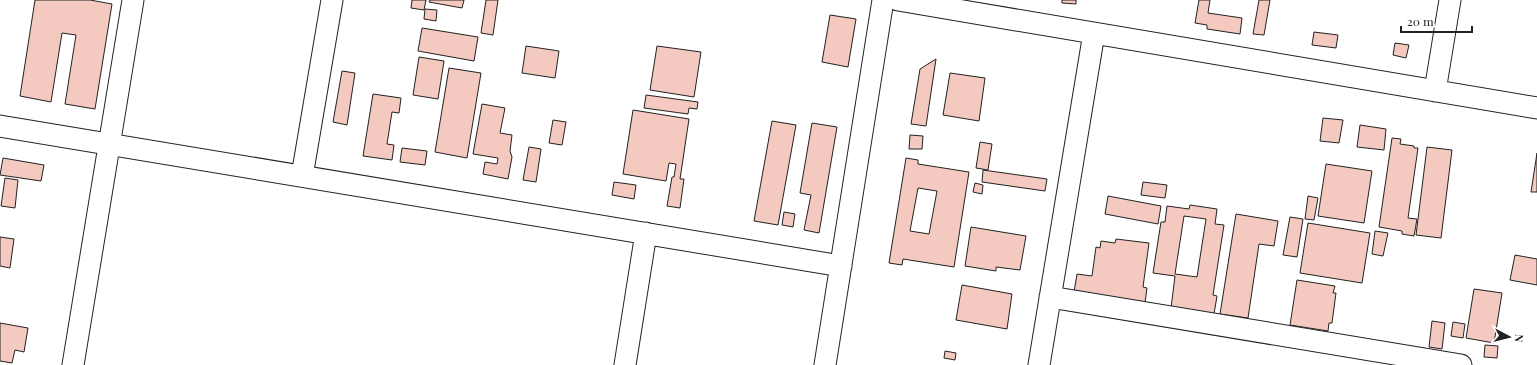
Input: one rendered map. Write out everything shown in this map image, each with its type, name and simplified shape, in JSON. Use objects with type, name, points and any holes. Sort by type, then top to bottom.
[{"type":"street","points":[[73,365],[133,0]]},
{"type":"street","points":[[302,176],[332,0]]},
{"type":"street","points":[[825,365],[882,0]]},
{"type":"street","points":[[898,0],[1537,108]]},
{"type":"street","points":[[1435,91],[1450,0]]},
{"type":"street","points":[[1039,365],[1094,33]]},
{"type":"street","points":[[0,126],[841,266]]},
{"type":"street","points":[[625,365],[646,234]]},
{"type":"street","points":[[1050,298],[1404,360],[1461,365]]},
{"type":"building","points":[[35,0],[90,0],[112,4],[95,109],[65,104],[76,35],[62,33],[51,102],[20,96]]},
{"type":"building","points":[[412,0],[426,0],[424,10],[411,8]]},
{"type":"building","points":[[430,0],[464,0],[462,8],[429,2]]},
{"type":"building","points":[[486,0],[498,0],[493,35],[481,33]]},
{"type":"building","points":[[1062,0],[1076,0],[1076,4],[1062,3]]},
{"type":"building","points":[[1199,0],[1210,0],[1208,13],[1242,18],[1240,34],[1207,29],[1207,25],[1195,23]]},
{"type":"building","points":[[1259,0],[1270,0],[1264,35],[1253,34]]},
{"type":"building","points":[[425,9],[437,10],[436,21],[424,19]]},
{"type":"building","points":[[830,15],[856,19],[848,67],[822,62]]},
{"type":"building","points":[[422,28],[478,37],[474,61],[418,51]]},
{"type":"building","points":[[1314,32],[1338,35],[1336,48],[1312,45]]},
{"type":"building","points":[[1395,43],[1409,45],[1406,58],[1393,55]]},
{"type":"building","points":[[526,46],[559,51],[555,78],[522,73]]},
{"type":"building","points":[[657,46],[701,52],[694,97],[650,90]]},
{"type":"building","points":[[419,57],[444,61],[438,99],[413,95]]},
{"type":"building","points":[[936,59],[926,126],[911,124],[920,69]]},
{"type":"building","points":[[449,68],[481,73],[467,158],[435,152]]},
{"type":"building","points":[[342,71],[355,73],[347,125],[333,122]]},
{"type":"building","points":[[950,73],[985,78],[979,121],[943,115]]},
{"type":"building","points":[[373,94],[401,98],[399,113],[392,112],[387,144],[394,145],[392,160],[363,156]]},
{"type":"building","points":[[646,95],[698,102],[697,109],[689,108],[688,114],[644,108]]},
{"type":"building","points":[[482,104],[505,108],[500,133],[512,135],[510,151],[512,157],[508,179],[483,174],[485,162],[497,164],[498,158],[473,154]]},
{"type":"building","points":[[633,110],[689,119],[680,179],[684,179],[680,208],[667,206],[676,164],[669,163],[666,181],[623,174]]},
{"type":"building","points":[[1323,118],[1343,120],[1339,143],[1320,141]]},
{"type":"building","points":[[553,120],[566,122],[562,145],[549,143]]},
{"type":"building","points":[[772,121],[796,125],[778,225],[754,221]]},
{"type":"building","points":[[812,123],[837,127],[819,233],[804,230],[811,195],[800,193]]},
{"type":"building","points":[[1360,125],[1386,129],[1384,150],[1357,147]]},
{"type":"building","points":[[910,135],[923,136],[922,149],[909,149]]},
{"type":"building","points":[[1392,138],[1401,139],[1400,144],[1418,148],[1408,218],[1417,219],[1414,236],[1402,234],[1402,231],[1379,227]]},
{"type":"building","points":[[980,142],[992,144],[988,170],[976,168]]},
{"type":"building","points":[[529,147],[541,149],[536,182],[523,180]]},
{"type":"building","points":[[1427,147],[1452,150],[1441,238],[1416,235]]},
{"type":"building","points":[[402,148],[427,151],[425,165],[400,162]]},
{"type":"building","points":[[1537,153],[1537,192],[1531,192]]},
{"type":"building","points":[[3,158],[44,165],[41,181],[0,175]]},
{"type":"building","points":[[906,158],[918,160],[918,164],[969,172],[954,267],[903,259],[902,265],[889,263]],"holes":[[[918,188],[937,191],[929,234],[910,231]]]},
{"type":"building","points":[[1326,164],[1372,171],[1364,223],[1318,216]]},
{"type":"building","points":[[983,170],[1047,179],[1045,191],[982,182]]},
{"type":"building","points":[[5,178],[18,180],[15,208],[1,206]]},
{"type":"building","points":[[614,182],[636,185],[634,199],[612,195]]},
{"type":"building","points":[[1143,182],[1167,185],[1165,198],[1141,195]]},
{"type":"building","points":[[975,183],[983,185],[982,194],[973,192]]},
{"type":"building","points":[[1108,196],[1161,206],[1158,224],[1105,214]]},
{"type":"building","points":[[1308,196],[1318,198],[1314,220],[1305,219]]},
{"type":"building","points":[[1190,205],[1217,209],[1215,224],[1224,225],[1213,295],[1217,296],[1214,314],[1171,308],[1175,276],[1153,273],[1161,222],[1165,222],[1167,206],[1189,209]],"holes":[[[1184,216],[1206,219],[1197,277],[1175,274]]]},
{"type":"building","points":[[784,212],[795,214],[793,227],[782,225]]},
{"type":"building","points":[[1236,214],[1278,221],[1274,246],[1259,244],[1248,318],[1220,314]]},
{"type":"building","points":[[1290,217],[1303,219],[1297,257],[1283,255]]},
{"type":"building","points":[[1308,223],[1370,233],[1362,283],[1300,273]]},
{"type":"building","points":[[971,227],[1026,236],[1020,270],[996,267],[996,271],[965,266]]},
{"type":"building","points":[[1375,231],[1388,233],[1383,256],[1372,254]]},
{"type":"building","points":[[0,237],[14,239],[10,268],[0,266]]},
{"type":"building","points":[[1116,239],[1149,243],[1143,287],[1147,288],[1145,303],[1074,292],[1077,274],[1092,276],[1096,247],[1100,248],[1101,241],[1115,243]]},
{"type":"building","points":[[1515,255],[1537,259],[1537,285],[1510,280]]},
{"type":"building","points":[[1297,280],[1335,286],[1333,293],[1336,293],[1332,323],[1329,323],[1328,331],[1290,325]]},
{"type":"building","points":[[962,285],[1012,294],[1007,329],[956,320]]},
{"type":"building","points":[[1474,289],[1502,293],[1494,343],[1466,338]]},
{"type":"building","points":[[1432,321],[1445,323],[1442,349],[1429,347]]},
{"type":"building","points":[[1453,322],[1465,324],[1463,338],[1451,336]]},
{"type":"building","points":[[0,323],[28,328],[24,352],[15,350],[12,363],[0,361]]},
{"type":"building","points":[[1485,345],[1498,346],[1497,358],[1484,357]]},
{"type":"building","points":[[945,351],[956,353],[955,360],[944,358]]}]
